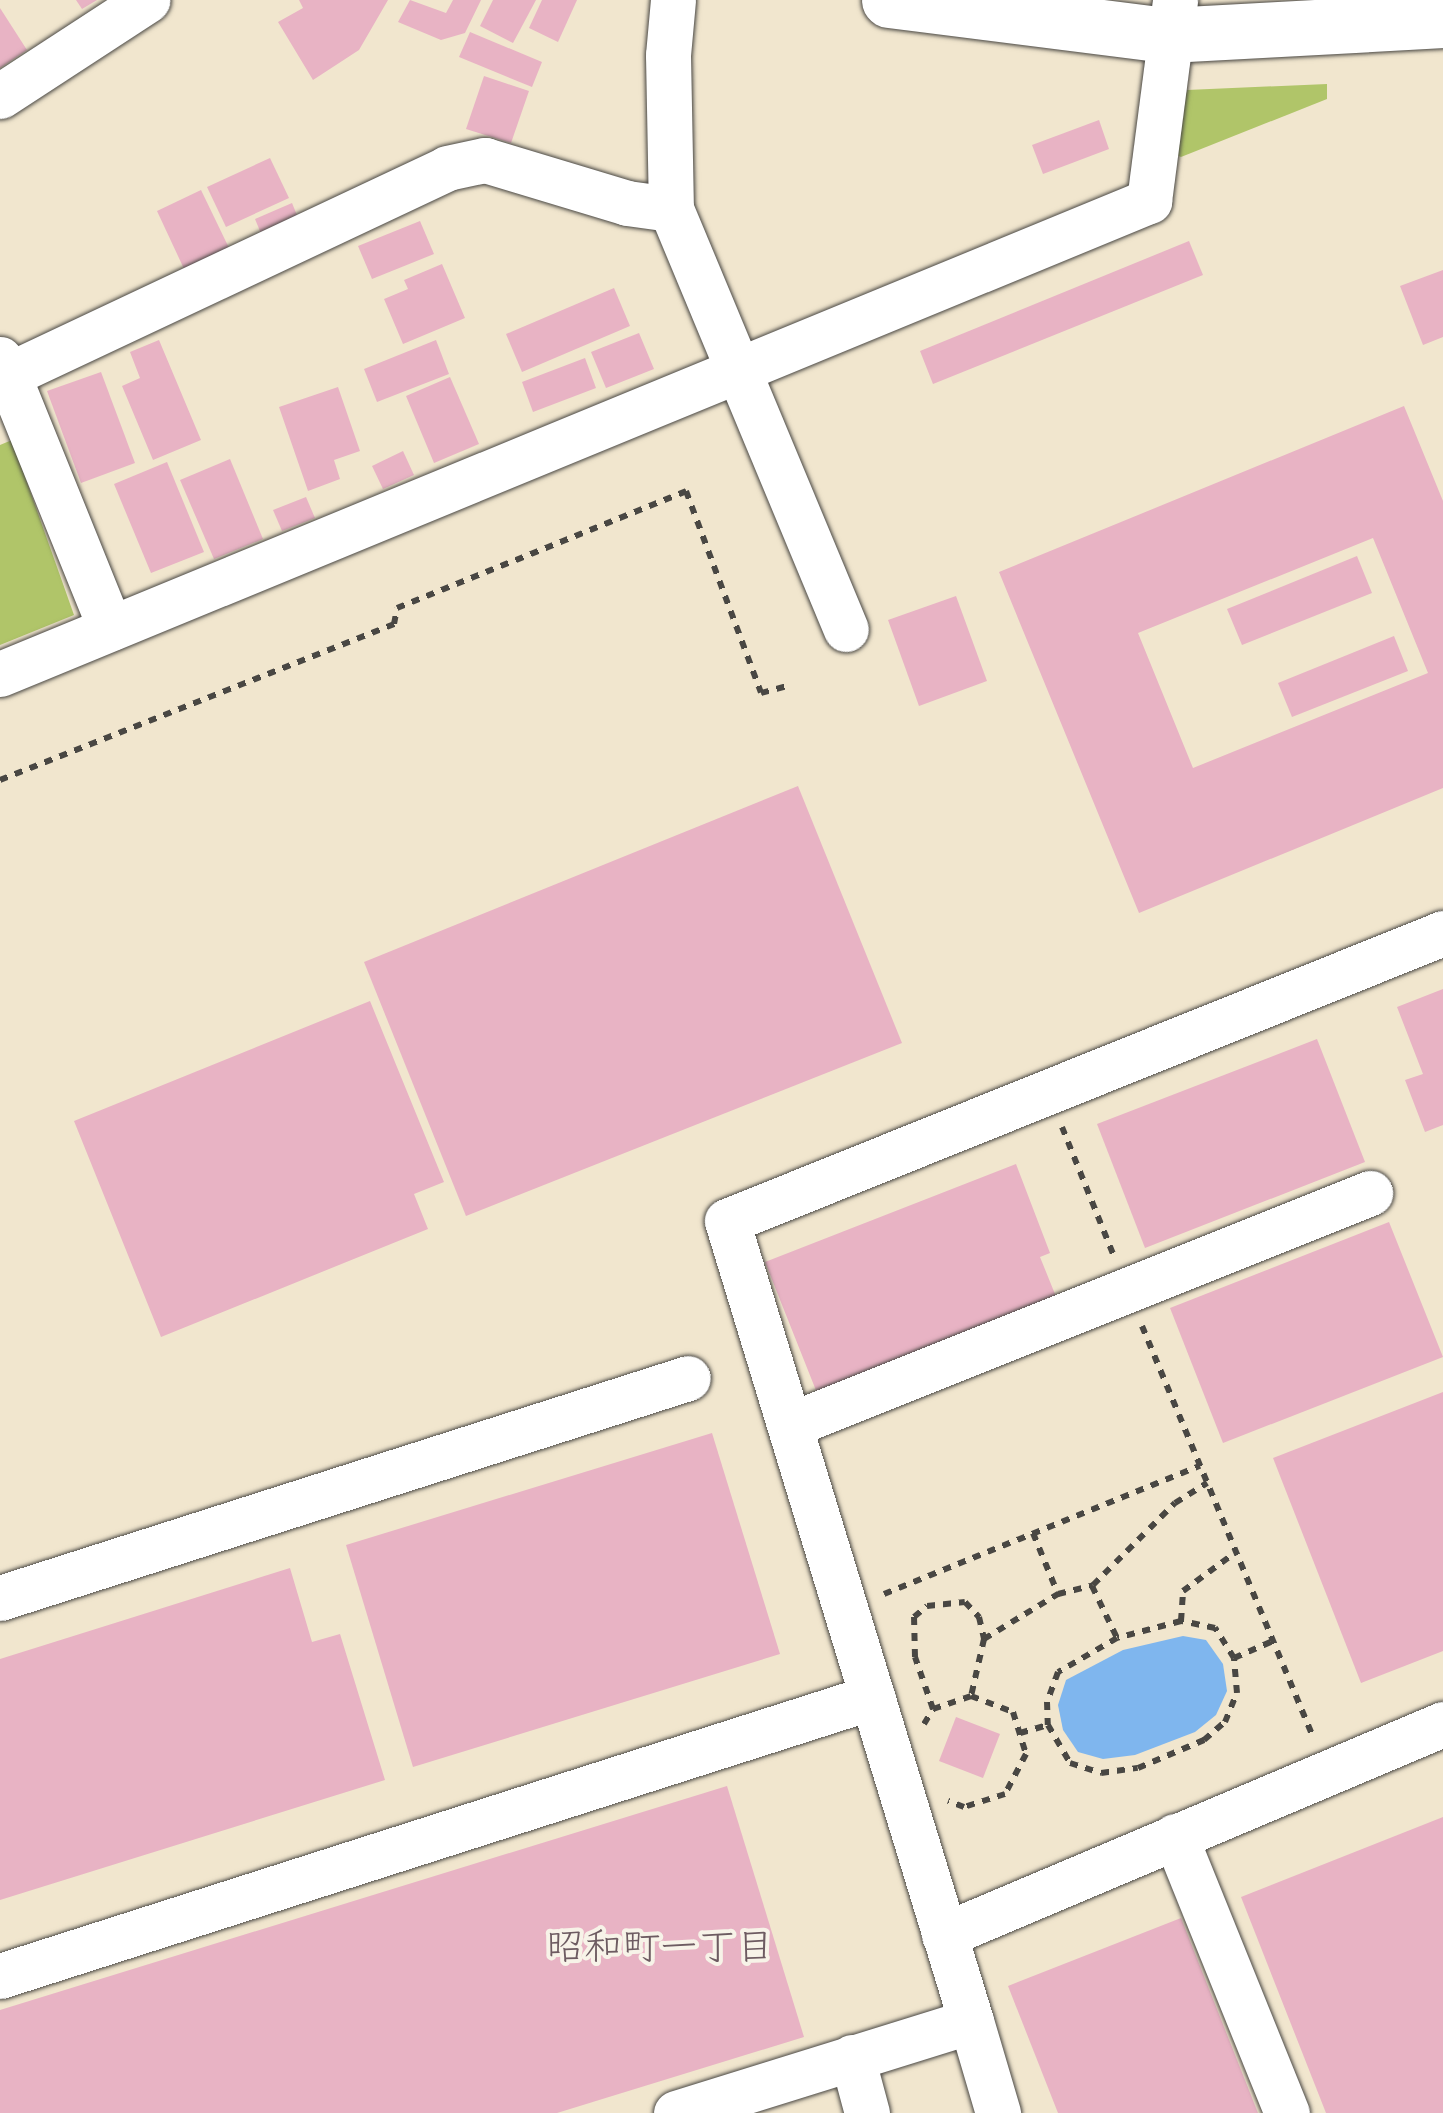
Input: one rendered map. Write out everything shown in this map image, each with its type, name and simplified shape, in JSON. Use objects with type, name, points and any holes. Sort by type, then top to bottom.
[{"type":"main road","points":[[889,0],[1172,18],[1443,20]]},
{"type":"street","points":[[0,96],[146,0]]},
{"type":"street","points":[[673,0],[668,55],[671,209],[846,629]]},
{"type":"street","points":[[0,674],[1149,200],[1172,18]]},
{"type":"street","points":[[110,628],[4,367],[447,168],[485,160],[671,209]]},
{"type":"street","points":[[998,2113],[727,1221],[1443,933]]},
{"type":"street","points":[[790,1425],[1370,1193]]},
{"type":"street","points":[[0,1598],[688,1378]]},
{"type":"street","points":[[0,1976],[872,1697]]},
{"type":"street","points":[[944,1935],[1443,1724]]},
{"type":"street","points":[[1175,1836],[1287,2113]]},
{"type":"street","points":[[676,2113],[971,2021]]},
{"type":"street","points":[[852,2058],[867,2113]]},
{"type":"path","points":[[0,780],[394,624],[397,608],[686,491],[761,693],[790,685]]},
{"type":"path","points":[[1049,1093],[1327,1771]]},
{"type":"path","points":[[846,1609],[1200,1466]]},
{"type":"path","points":[[984,1640],[1058,1594],[1092,1586],[1175,1502],[1207,1484]]},
{"type":"path","points":[[1033,1533],[1058,1594]]},
{"type":"path","points":[[1181,1621],[1183,1591],[1236,1552]]},
{"type":"path","points":[[1092,1586],[1118,1638]]},
{"type":"path","points":[[932,1709],[914,1657],[914,1617],[927,1606],[965,1602],[980,1617],[984,1640],[972,1696]]},
{"type":"path","points":[[1181,1621],[1215,1628],[1234,1658],[1237,1693],[1225,1722],[1168,1758],[1101,1773],[1070,1763],[1048,1725],[1047,1702],[1058,1672],[1118,1638],[1181,1621]]},
{"type":"path","points":[[1234,1658],[1273,1641]]},
{"type":"path","points":[[918,1736],[932,1709],[972,1696],[1013,1712],[1026,1754],[1005,1794],[964,1808],[938,1796]]},
{"type":"path","points":[[1020,1734],[1048,1725]]},
{"type":"green space","points":[[1327,84],[1327,99],[1181,157],[1169,152],[1187,90]]},
{"type":"green space","points":[[12,440],[74,615],[0,645],[0,445]]},
{"type":"water","points":[[1183,1636],[1206,1640],[1223,1664],[1227,1691],[1216,1715],[1195,1732],[1135,1755],[1103,1759],[1078,1752],[1063,1730],[1058,1705],[1066,1680],[1123,1650]]},
{"type":"building","points":[[76,0],[97,0],[82,9]]},
{"type":"building","points":[[299,0],[388,0],[359,50],[313,80],[278,22],[303,8]]},
{"type":"building","points":[[410,0],[446,13],[453,0],[481,0],[465,33],[441,40],[398,22]]},
{"type":"building","points":[[493,0],[536,0],[513,43],[480,26]]},
{"type":"building","points":[[542,0],[577,0],[558,42],[529,28]]},
{"type":"building","points":[[0,8],[27,50],[0,68]]},
{"type":"building","points":[[470,32],[542,62],[532,87],[459,57]]},
{"type":"building","points":[[484,76],[529,91],[511,143],[466,129]]},
{"type":"building","points":[[1099,120],[1109,149],[1043,174],[1032,145]]},
{"type":"building","points":[[270,158],[289,198],[226,227],[207,187]]},
{"type":"building","points":[[201,190],[230,250],[185,271],[157,211]]},
{"type":"building","points":[[292,203],[299,220],[262,236],[255,219]]},
{"type":"building","points":[[420,221],[434,254],[372,279],[358,246]]},
{"type":"building","points":[[1189,241],[1203,275],[933,384],[920,351]]},
{"type":"building","points":[[442,264],[465,318],[403,344],[384,299],[408,289],[404,280]]},
{"type":"building","points":[[1443,270],[1443,337],[1423,345],[1400,286]]},
{"type":"building","points":[[614,288],[630,326],[522,372],[506,334]]},
{"type":"building","points":[[639,333],[654,369],[606,388],[591,352]]},
{"type":"building","points":[[159,340],[201,440],[153,460],[122,386],[140,378],[130,352]]},
{"type":"building","points":[[436,340],[449,374],[377,402],[364,369]]},
{"type":"building","points":[[585,358],[596,388],[533,412],[522,382]]},
{"type":"building","points":[[101,372],[135,463],[81,483],[47,391]]},
{"type":"building","points":[[450,377],[479,444],[434,463],[406,396]]},
{"type":"building","points":[[338,387],[360,451],[334,460],[340,479],[308,491],[279,407]]},
{"type":"building","points":[[1404,406],[1443,501],[1443,788],[1139,913],[999,572]],"holes":[[[1373,538],[1428,673],[1193,768],[1138,633]]]},
{"type":"building","points":[[403,451],[414,475],[383,489],[372,466]]},
{"type":"building","points":[[230,459],[263,539],[214,559],[180,480]]},
{"type":"building","points":[[167,462],[204,552],[151,573],[114,484]]},
{"type":"building","points":[[306,497],[315,518],[282,531],[273,510]]},
{"type":"building","points":[[1357,556],[1372,593],[1242,645],[1227,609]]},
{"type":"building","points":[[956,596],[987,681],[919,706],[888,620]]},
{"type":"building","points":[[1394,636],[1408,671],[1292,717],[1278,683]]},
{"type":"building","points":[[798,786],[902,1043],[466,1216],[364,962]]},
{"type":"building","points":[[1443,989],[1443,1125],[1425,1132],[1405,1080],[1423,1074],[1397,1007]]},
{"type":"building","points":[[370,1001],[444,1182],[414,1194],[428,1229],[161,1337],[74,1121]]},
{"type":"building","points":[[1317,1039],[1365,1162],[1145,1248],[1097,1124]]},
{"type":"building","points":[[1016,1164],[1050,1253],[1040,1257],[1057,1299],[817,1393],[765,1262]]},
{"type":"building","points":[[1389,1222],[1443,1357],[1223,1443],[1170,1308]]},
{"type":"building","points":[[1443,1392],[1443,1651],[1361,1683],[1273,1458]]},
{"type":"building","points":[[712,1433],[780,1654],[413,1767],[346,1545]]},
{"type":"building","points":[[290,1568],[312,1642],[340,1634],[385,1780],[0,1900],[0,1659]]},
{"type":"building","points":[[956,1717],[1000,1734],[983,1778],[939,1761]]},
{"type":"building","points":[[727,1786],[804,2037],[557,2113],[0,2113],[0,2010]]},
{"type":"building","points":[[1443,1817],[1443,2113],[1326,2113],[1241,1897]]},
{"type":"building","points":[[1181,1918],[1258,2113],[1058,2113],[1008,1986]]},
{"type":"district","name":"昭和町一丁目","points":[[660,1952]]}]
